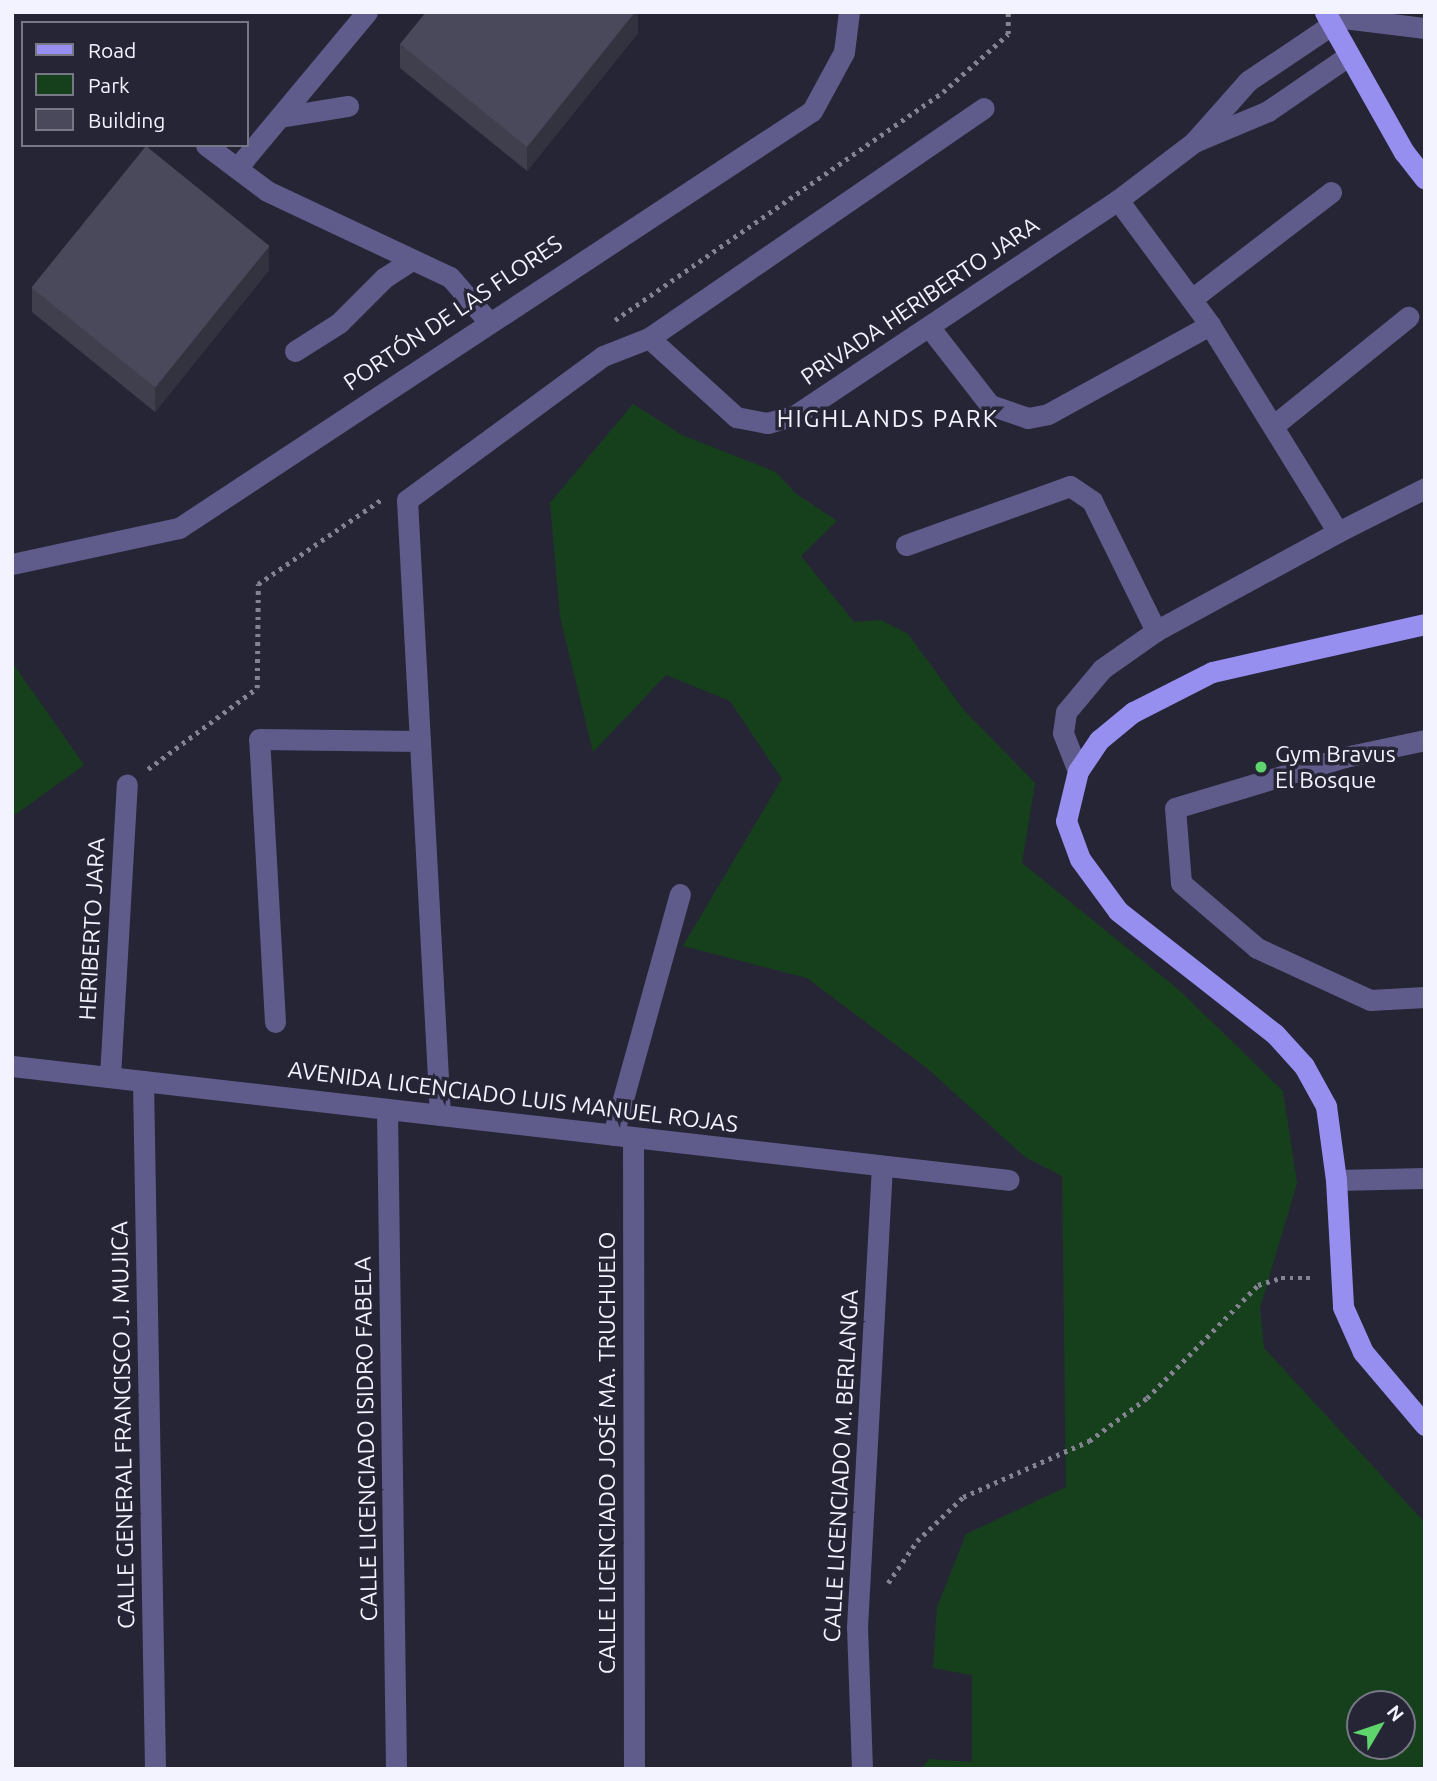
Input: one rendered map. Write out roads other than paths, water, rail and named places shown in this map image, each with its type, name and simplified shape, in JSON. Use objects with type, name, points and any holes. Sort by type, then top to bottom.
[{"type":"main road","points":[[1327,18],[1348,57],[1425,179]]},
{"type":"main road","points":[[1425,624],[1212,672],[1133,712],[1099,740],[1078,771],[1066,821],[1080,859],[1118,911],[1275,1034],[1304,1066],[1326,1106],[1336,1180],[1339,1278],[1343,1307],[1363,1352],[1425,1425]]},
{"type":"street","points":[[237,168],[367,12]]},
{"type":"street","name":"PORTÓN DE LAS FLORES","points":[[12,564],[178,528],[488,321],[812,111],[844,52],[849,12]]},
{"type":"street","points":[[1327,18],[1425,28]]},
{"type":"street","name":"PRIVADA HERIBERTO JARA","points":[[649,338],[736,417],[766,423],[794,416],[930,328],[1118,200],[1194,142],[1248,81],[1327,18]]},
{"type":"street","name":"PRIVADA HERIBERTO JARA","points":[[1194,142],[1268,111],[1348,57]]},
{"type":"street","points":[[279,117],[348,106]]},
{"type":"street","points":[[440,1115],[407,500],[603,356],[649,338],[984,108]]},
{"type":"street","points":[[209,147],[267,191],[450,277],[488,321]]},
{"type":"street","points":[[1193,298],[1331,192]]},
{"type":"street","points":[[1118,200],[1193,298],[1338,532]]},
{"type":"street","points":[[295,351],[339,323],[384,278],[412,260]]},
{"type":"street","points":[[1273,426],[1408,317]]},
{"type":"street","points":[[930,328],[990,405],[1028,418],[1048,414],[1210,325]]},
{"type":"street","points":[[906,545],[1070,486],[1092,501],[1156,631]]},
{"type":"street","points":[[1078,771],[1063,733],[1066,712],[1102,668],[1156,631],[1425,488]]},
{"type":"street","points":[[275,1022],[259,739],[420,741]]},
{"type":"street","points":[[1425,740],[1345,757],[1175,808],[1181,883],[1257,948],[1370,1000],[1425,997]]},
{"type":"street","name":"HERIBERTO JARA","points":[[110,1076],[127,784]]},
{"type":"street","name":"CALLE LICENCIADO JOSÉ MA. TRUCHUELO","points":[[634,1769],[623,1136],[680,894]]},
{"type":"street","name":"AVENIDA LICENCIADO LUIS MANUEL ROJAS","points":[[12,1066],[1009,1180]]},
{"type":"street","name":"CALLE GENERAL FRANCISCO J. MUJICA","points":[[143,1081],[155,1769]]},
{"type":"street","name":"CALLE LICENCIADO ISIDRO FABELA","points":[[387,1109],[396,1769]]},
{"type":"street","name":"CALLE LICENCIADO M. BERLANGA","points":[[862,1769],[857,1627],[881,1166]]},
{"type":"street","points":[[1336,1180],[1425,1178]]},
{"type":"place","name":"Gym Bravus El Bosque","points":[[1261,767]]},
{"type":"district","name":"HIGHLANDS PARK","points":[[888,419]]}]
